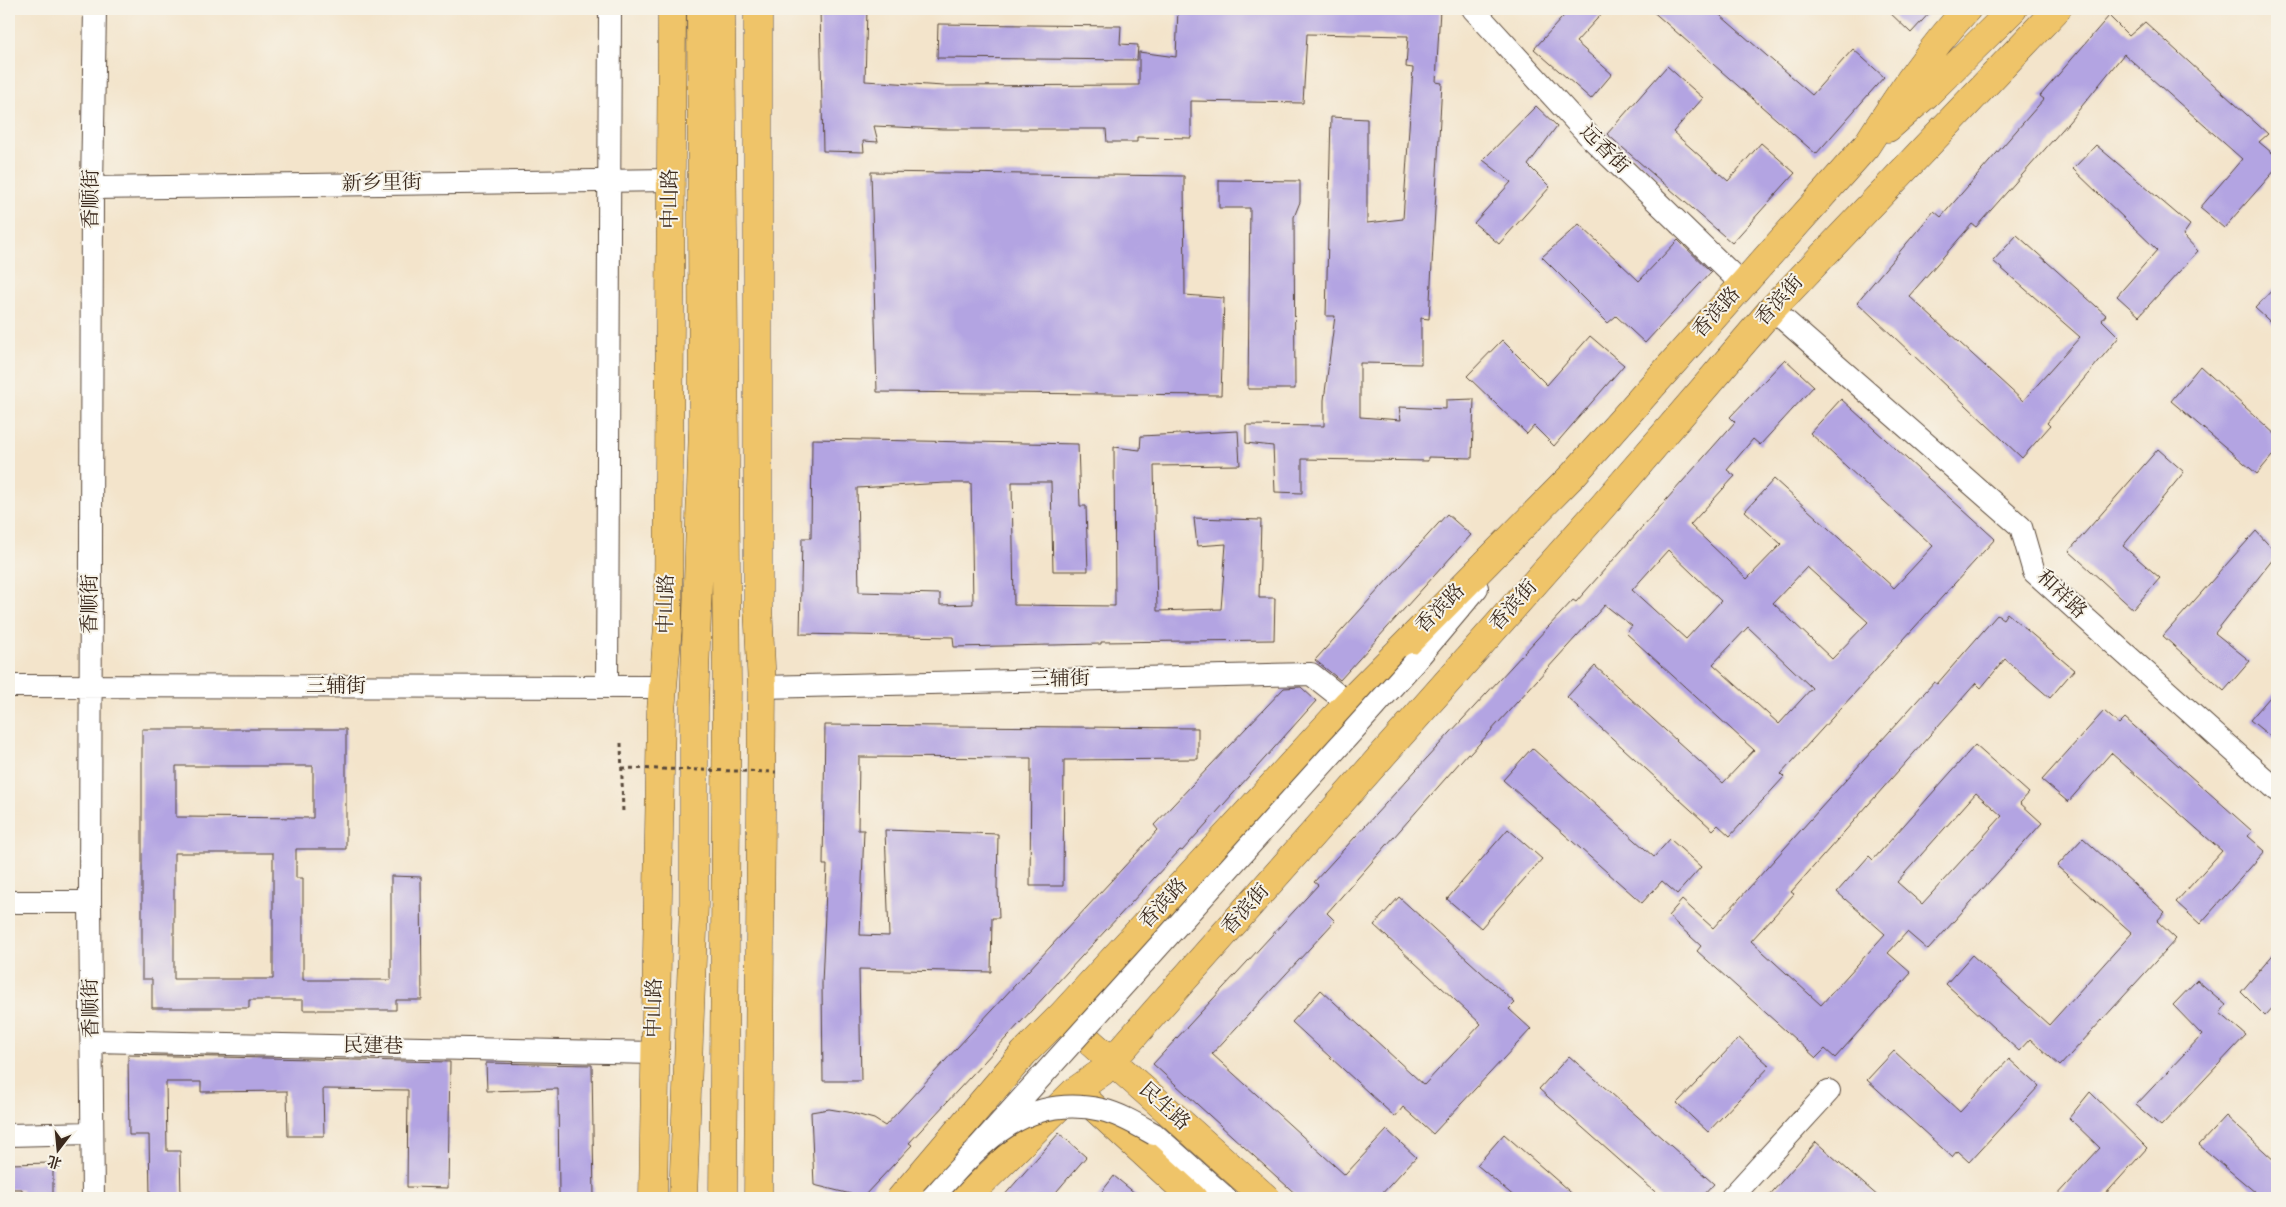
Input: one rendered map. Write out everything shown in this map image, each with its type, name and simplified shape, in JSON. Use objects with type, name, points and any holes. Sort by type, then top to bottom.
[{"type":"main road","name":"中山路","points":[[653,1198],[654,1053],[663,687],[668,626],[672,9]]},
{"type":"main road","name":"中山路","points":[[683,1198],[694,904],[694,707],[703,427],[701,9]]},
{"type":"main road","points":[[721,9],[728,682],[723,1198]]},
{"type":"main road","points":[[758,9],[758,606],[762,687],[758,1198]]},
{"type":"main road","name":"香滨路","points":[[901,1198],[1024,1053],[1061,1016],[1348,704],[1573,475],[1866,146],[1905,86],[1941,36],[1967,9]]},
{"type":"main road","points":[[1866,146],[1927,94],[2013,9]]},
{"type":"main road","name":"香滨街","points":[[966,1198],[1075,1091],[1102,1072],[1602,507],[1772,309],[2056,9]]},
{"type":"main road","points":[[727,724],[758,606]]},
{"type":"main road","points":[[668,626],[694,707]]},
{"type":"main road","points":[[656,971],[694,904]]},
{"type":"main road","points":[[726,927],[738,947],[761,969]]},
{"type":"main road","points":[[724,1031],[731,1009],[742,990],[761,969]]},
{"type":"main road","name":"民生路","points":[[1061,1016],[1266,1198]]},
{"type":"main road","points":[[1075,1091],[1193,1198]]},
{"type":"street","name":"香顺街","points":[[93,1198],[90,902],[92,188],[95,9]]},
{"type":"street","points":[[607,687],[610,9]]},
{"type":"street","name":"远香街","points":[[1473,9],[1591,138],[1742,285]]},
{"type":"street","name":"新乡里街","points":[[92,188],[672,180]]},
{"type":"street","name":"和祥路","points":[[1772,309],[2021,527],[2034,572],[2277,790]]},
{"type":"street","points":[[932,1198],[1413,664],[1573,475]]},
{"type":"street","name":"三辅街","points":[[762,687],[1311,674],[1348,704]]},
{"type":"street","name":"三辅街","points":[[9,686],[663,687]]},
{"type":"street","points":[[9,902],[90,902]]},
{"type":"street","name":"民建巷","points":[[92,1041],[654,1053]]},
{"type":"street","points":[[1731,1198],[1828,1091]]},
{"type":"street","points":[[978,1147],[1001,1128],[1026,1115],[1074,1106],[1103,1110],[1154,1134],[1226,1198]]},
{"type":"street","points":[[9,1135],[91,1134]]},
{"type":"path","points":[[621,743],[623,814]]},
{"type":"path","points":[[622,768],[776,772]]},
{"type":"building","points":[[820,9],[867,9],[865,81],[943,86],[1139,85],[1139,52],[1176,57],[1178,9],[1440,9],[1436,82],[1442,83],[1429,319],[1421,318],[1421,364],[1360,363],[1360,417],[1401,420],[1399,407],[1446,409],[1446,400],[1474,399],[1472,458],[1428,457],[1428,461],[1302,459],[1302,493],[1275,492],[1273,446],[1246,443],[1246,425],[1324,426],[1324,400],[1335,316],[1326,316],[1331,117],[1367,119],[1367,223],[1403,219],[1413,68],[1406,67],[1408,36],[1307,34],[1303,103],[1191,101],[1191,138],[1137,137],[1137,142],[1107,142],[1106,129],[942,129],[874,126],[878,142],[863,141],[864,152],[823,151]]},
{"type":"building","points":[[1570,9],[1606,9],[1576,42],[1612,74],[1591,99],[1534,49]]},
{"type":"building","points":[[1650,9],[1713,9],[1812,95],[1853,49],[1884,77],[1816,154]]},
{"type":"building","points":[[1886,9],[1933,9],[1911,33]]},
{"type":"building","points":[[2109,16],[2129,36],[2145,22],[2268,134],[2259,142],[2277,157],[2277,168],[2224,228],[2200,208],[2242,159],[2124,54],[2069,122],[1976,227],[1972,224],[1909,296],[2023,401],[2080,337],[1993,261],[2017,235],[2106,315],[2102,320],[2119,337],[2047,423],[2050,426],[2022,458],[1857,302],[1934,211],[1941,217],[2044,99],[2040,96]]},
{"type":"building","points":[[938,24],[1121,26],[1120,44],[1138,45],[1137,60],[937,58]]},
{"type":"building","points":[[1667,66],[1703,98],[1673,132],[1728,181],[1761,143],[1795,173],[1732,243],[1607,134]]},
{"type":"building","points":[[1536,106],[1557,126],[1528,165],[1550,187],[1499,244],[1474,223],[1511,182],[1483,160]]},
{"type":"building","points":[[2096,145],[2190,225],[2183,235],[2198,251],[2139,316],[2117,296],[2157,250],[2073,169]]},
{"type":"building","points":[[871,172],[1184,176],[1185,295],[1224,298],[1221,395],[877,392]]},
{"type":"building","points":[[1219,180],[1300,181],[1300,202],[1294,217],[1295,389],[1248,389],[1250,208],[1219,208]]},
{"type":"building","points":[[1579,224],[1639,281],[1678,240],[1711,272],[1645,343],[1616,316],[1608,323],[1542,257]]},
{"type":"building","points":[[2277,285],[2277,328],[2255,308]]},
{"type":"building","points":[[1590,336],[1624,365],[1554,446],[1534,426],[1527,434],[1467,376],[1502,340],[1547,385]]},
{"type":"building","points":[[1785,359],[1814,386],[1760,445],[1753,439],[1727,470],[1735,476],[1690,525],[1747,579],[1781,544],[1745,511],[1774,479],[1894,588],[1933,546],[1810,433],[1841,399],[1995,539],[1781,774],[1784,777],[1730,836],[1718,825],[1713,830],[1567,697],[1595,666],[1723,783],[1754,750],[1626,633],[1632,626],[1605,605],[1470,754],[1468,753],[1327,913],[1335,921],[1212,1054],[1345,1175],[1387,1130],[1416,1157],[1378,1198],[1300,1198],[1153,1064],[1318,885],[1314,882],[1437,747],[1573,600],[1576,602],[1735,422],[1730,417]],"holes":[[[1668,550],[1721,601],[1686,639],[1632,590]],[[1807,567],[1868,622],[1832,659],[1773,603]],[[1748,627],[1812,688],[1779,724],[1713,664]]]},
{"type":"building","points":[[2200,366],[2277,436],[2277,450],[2257,474],[2171,401]]},
{"type":"building","points":[[1238,431],[1240,465],[1154,466],[1157,611],[1221,609],[1226,544],[1197,546],[1194,518],[1261,520],[1259,598],[1275,598],[1274,640],[1101,642],[1101,644],[954,647],[953,637],[800,634],[802,538],[811,538],[812,439],[1078,444],[1080,506],[1086,506],[1088,571],[1053,571],[1051,482],[1012,482],[1014,605],[1115,606],[1114,447],[1140,450],[1141,436]],"holes":[[[971,483],[973,604],[940,605],[940,594],[859,592],[857,488]]]},
{"type":"building","points":[[2158,449],[2184,472],[2123,546],[2160,578],[2133,609],[2069,551]]},
{"type":"building","points":[[1447,514],[1471,535],[1340,680],[1315,660]]},
{"type":"building","points":[[2256,531],[2277,554],[2215,633],[2250,661],[2224,691],[2163,636]]},
{"type":"building","points":[[2007,613],[2074,670],[2050,698],[2005,659],[1981,688],[1976,683],[1791,892],[1794,894],[1751,941],[1821,1005],[1885,934],[1837,892],[1869,856],[1873,860],[1975,745],[2029,793],[2020,803],[2042,823],[1928,950],[1907,932],[1888,953],[1911,973],[1835,1058],[1825,1049],[1816,1058],[1697,951],[1701,946],[1668,916],[1682,900],[1713,928],[1934,682],[1937,684],[1997,615],[2003,619]],"holes":[[[1976,793],[2002,816],[1922,904],[1897,882]]]},
{"type":"building","points":[[1301,687],[1316,701],[1182,851],[1180,850],[909,1143],[912,1145],[863,1197],[814,1185],[811,1112],[829,1109],[848,1112],[874,1119],[885,1126],[1158,830],[1154,825],[1284,688]]},
{"type":"building","points":[[2277,689],[2277,742],[2250,720]]},
{"type":"building","points":[[2104,711],[2119,724],[2125,718],[2252,831],[2248,836],[2265,851],[2200,924],[2176,902],[2222,851],[2111,753],[2068,802],[2042,780]]},
{"type":"building","points":[[825,725],[1198,728],[1198,759],[1064,760],[1063,886],[1030,886],[1031,758],[859,757],[858,830],[864,830],[860,935],[889,936],[885,830],[998,834],[997,889],[999,918],[992,918],[991,972],[859,969],[861,1081],[823,1081],[822,984],[827,865],[823,865]]},
{"type":"building","points":[[142,729],[346,729],[346,849],[296,849],[296,878],[303,878],[303,980],[391,980],[391,876],[421,877],[422,1000],[396,1000],[396,1010],[303,1010],[303,1000],[249,1000],[249,1008],[152,1008],[152,979],[142,979]],"holes":[[[176,766],[313,766],[313,818],[176,817]],[[174,853],[273,853],[273,979],[174,979]]]},
{"type":"building","points":[[1532,748],[1654,857],[1670,839],[1701,867],[1677,894],[1662,881],[1642,903],[1503,780]]},
{"type":"building","points":[[1508,829],[1542,859],[1481,928],[1447,899]]},
{"type":"building","points":[[2083,838],[2165,912],[2157,921],[2176,939],[2060,1066],[2030,1039],[2019,1051],[1946,984],[1972,955],[2049,1025],[2132,933],[2057,866]]},
{"type":"building","points":[[1399,897],[1515,1003],[1509,1009],[1531,1029],[1433,1134],[1403,1107],[1395,1117],[1292,1022],[1321,990],[1424,1085],[1481,1024],[1374,925]]},
{"type":"building","points":[[2277,950],[2277,1003],[2265,1016],[2241,992]]},
{"type":"building","points":[[2197,980],[2226,1005],[2220,1013],[2246,1035],[2161,1126],[2136,1105],[2202,1035],[2173,1005]]},
{"type":"building","points":[[1739,1038],[1770,1066],[1708,1132],[1677,1103]]},
{"type":"building","points":[[1894,1051],[1960,1112],[2009,1059],[2039,1086],[1969,1162],[1957,1151],[1952,1157],[1867,1080]]},
{"type":"building","points":[[128,1055],[450,1062],[448,1188],[407,1187],[408,1090],[323,1089],[324,1136],[288,1136],[287,1091],[201,1092],[201,1082],[166,1082],[167,1151],[180,1151],[181,1198],[150,1198],[149,1135],[129,1135]]},
{"type":"building","points":[[1569,1056],[1714,1184],[1701,1198],[1662,1198],[1539,1089]]},
{"type":"building","points":[[486,1063],[592,1065],[594,1198],[559,1198],[558,1089],[487,1091]]},
{"type":"building","points":[[2090,1092],[2147,1148],[2102,1198],[2054,1198],[2100,1148],[2069,1118]]},
{"type":"building","points":[[2226,1116],[2277,1163],[2277,1198],[2262,1198],[2199,1145]]},
{"type":"building","points":[[1059,1133],[1086,1157],[1051,1198],[1002,1198]]},
{"type":"building","points":[[1504,1134],[1577,1198],[1516,1198],[1477,1165]]},
{"type":"building","points":[[1816,1142],[1880,1198],[1819,1198],[1813,1193],[1808,1198],[1767,1198]]},
{"type":"building","points":[[53,1163],[53,1198],[22,1198],[22,1189],[9,1189],[9,1164]]},
{"type":"building","points":[[1114,1176],[1141,1198],[1097,1198]]}]
